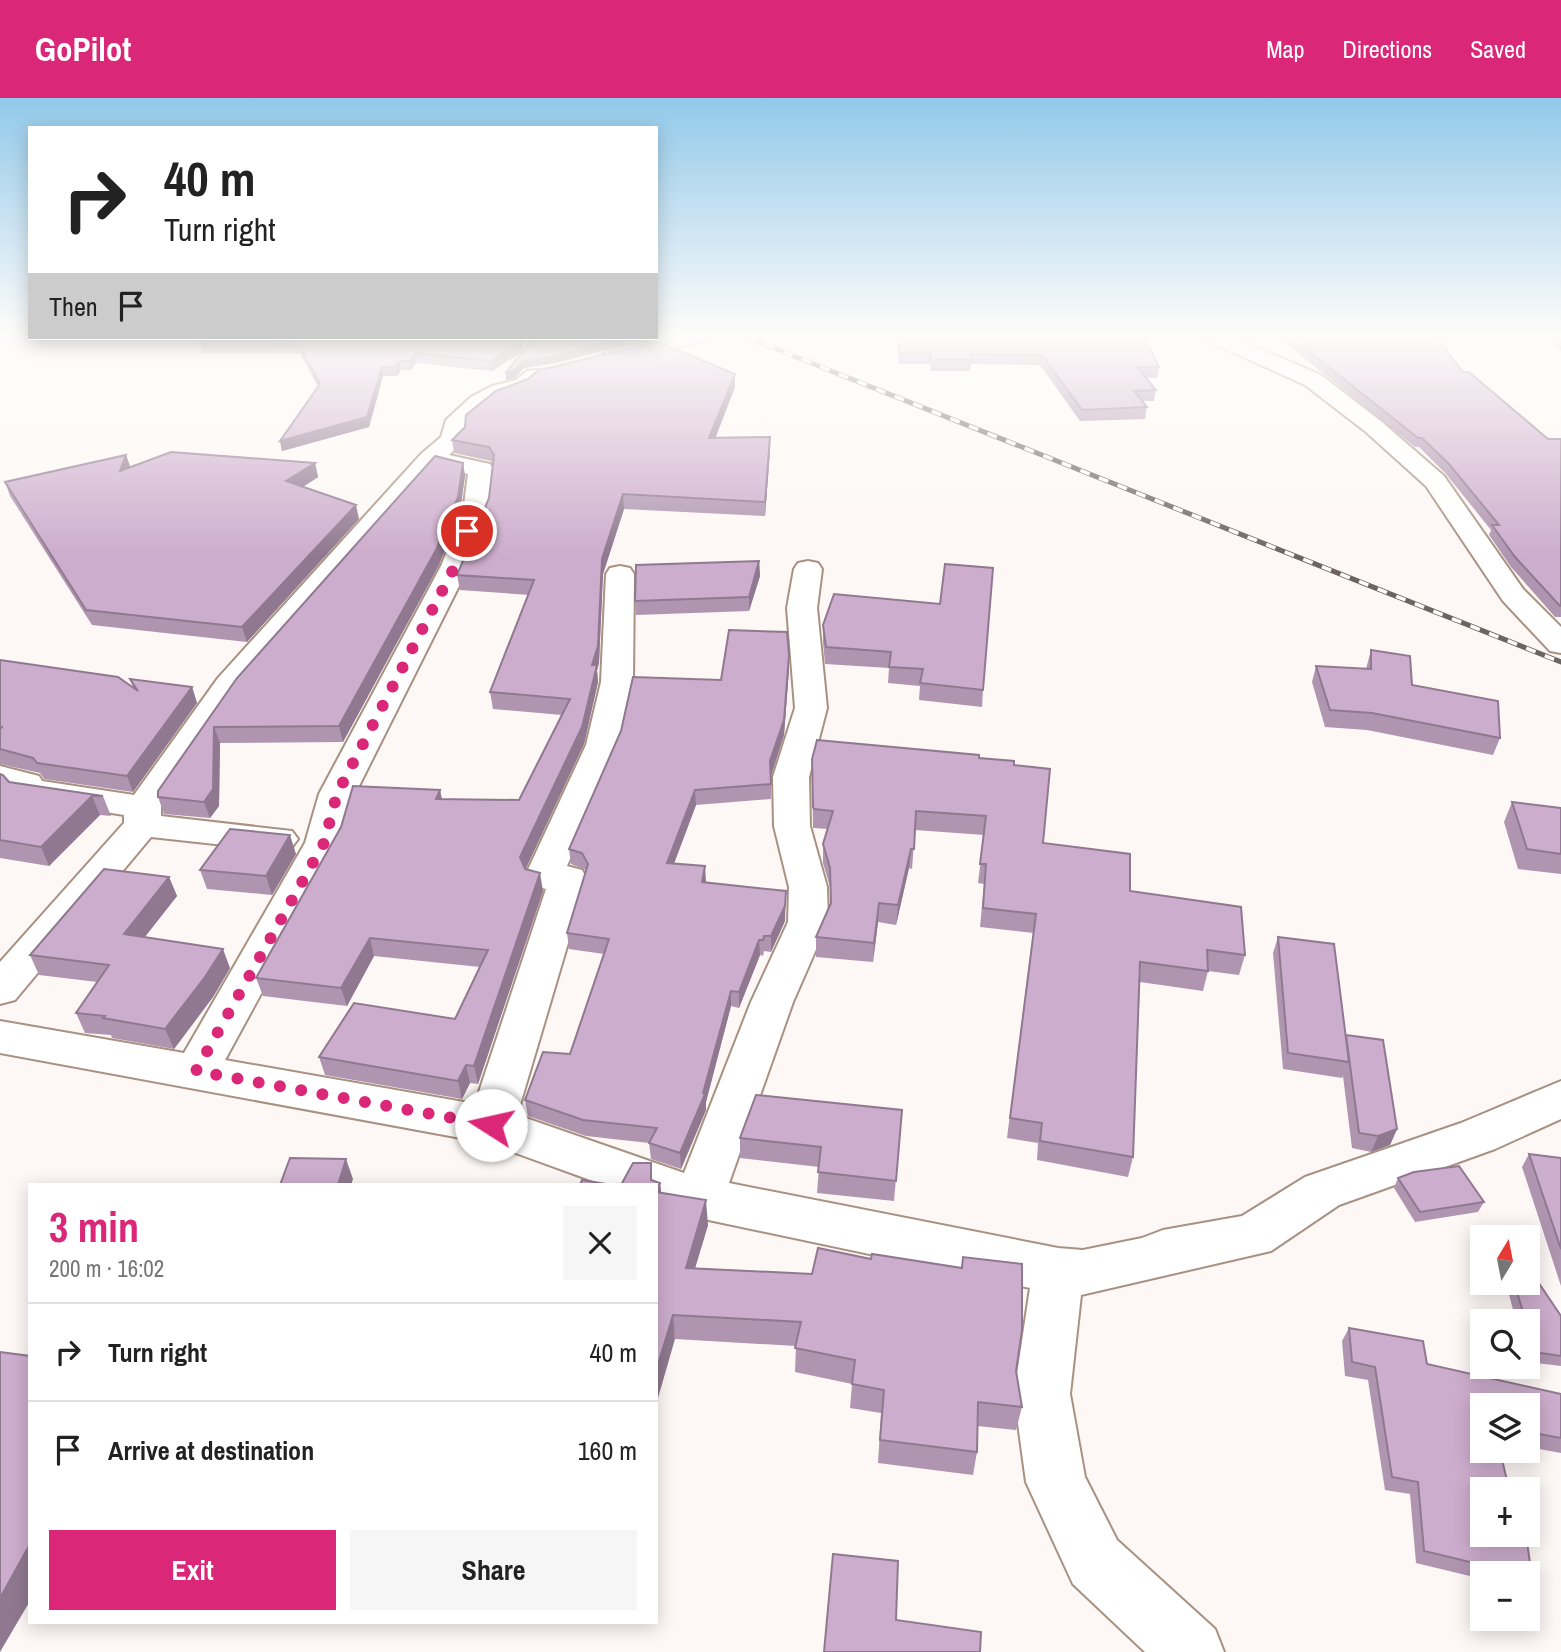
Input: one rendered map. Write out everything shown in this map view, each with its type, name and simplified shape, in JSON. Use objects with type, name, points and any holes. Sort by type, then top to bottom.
[{"type":"street","points":[[0,989],[142,816],[229,685],[430,459],[453,439],[454,425],[471,410]]},
{"type":"street","points":[[1351,410],[1435,481],[1513,595],[1561,644]]},
{"type":"street","points":[[196,1071],[324,843],[337,794],[455,566],[476,512],[481,469],[430,459]]},
{"type":"street","points":[[699,1198],[772,1002],[808,922],[808,887],[792,827],[791,777],[811,708],[802,608],[808,569]]},
{"type":"street","points":[[491,1125],[568,879],[544,876],[603,745],[617,682],[620,574]]},
{"type":"street","points":[[0,777],[26,784],[31,790],[142,816],[324,843]]},
{"type":"street","points":[[0,1037],[491,1125],[656,1183]]},
{"type":"street","points":[[658,1184],[699,1198],[1058,1271],[1083,1273],[1154,1258],[1163,1252],[1253,1236],[1322,1191],[1478,1136],[1561,1099]]},
{"type":"street","points":[[1058,1271],[1042,1394],[1056,1482],[1095,1562],[1192,1652]]},
{"type":"building","points":[[302,410],[369,410],[367,417],[280,441]]},
{"type":"building","points":[[473,410],[721,410],[709,438],[770,437],[765,502],[623,494],[602,559],[598,646],[592,665],[597,665],[582,727],[520,857],[525,869],[540,873],[474,1066],[466,1065],[458,1081],[319,1057],[354,1003],[455,1019],[488,950],[370,938],[341,988],[256,978],[341,827],[353,786],[440,790],[436,799],[519,800],[570,699],[490,692],[534,580],[457,575],[489,498],[494,455],[489,447],[452,440],[465,427],[466,415]]},
{"type":"building","points":[[1382,410],[1513,410],[1548,439],[1561,439],[1561,606],[1515,557],[1492,525],[1499,525],[1449,464],[1422,438],[1418,438]]},
{"type":"building","points":[[171,452],[315,463],[286,481],[356,505],[242,627],[86,610],[5,482],[126,455],[120,471]]},
{"type":"building","points":[[435,456],[463,463],[458,497],[436,550],[339,726],[214,727],[213,789],[204,802],[158,797],[158,791],[237,678]]},
{"type":"building","points":[[759,561],[749,597],[635,601],[636,565]]},
{"type":"building","points":[[945,564],[993,568],[983,690],[920,683],[923,669],[889,667],[891,652],[826,647],[823,625],[834,594],[940,604]]},
{"type":"building","points":[[729,630],[787,632],[789,655],[784,720],[770,761],[771,784],[695,790],[667,863],[705,866],[702,882],[786,891],[785,906],[771,936],[764,936],[763,940],[759,940],[739,992],[731,991],[703,1093],[705,1094],[680,1153],[649,1143],[657,1128],[583,1120],[525,1100],[543,1052],[570,1054],[609,939],[567,933],[588,864],[582,853],[569,849],[621,731],[633,677],[721,680]]},
{"type":"building","points":[[1371,650],[1410,656],[1412,685],[1498,701],[1500,738],[1372,713],[1330,710],[1316,666],[1371,669]]},
{"type":"building","points":[[0,660],[118,677],[138,691],[130,679],[192,687],[127,776],[37,763],[33,758],[0,749]]},
{"type":"building","points":[[817,740],[979,755],[979,758],[1014,761],[1014,765],[1050,769],[1043,843],[1130,854],[1130,891],[1241,907],[1245,955],[1207,950],[1208,971],[1140,962],[1133,1157],[1040,1141],[1042,1123],[1010,1118],[1036,914],[983,908],[986,864],[980,864],[986,816],[916,811],[914,849],[911,849],[898,905],[879,903],[874,943],[816,937],[831,903],[830,868],[823,844],[833,811],[813,807],[812,759]]},
{"type":"building","points":[[0,774],[9,782],[103,796],[92,796],[41,847],[0,840]]},
{"type":"building","points":[[1512,802],[1561,808],[1561,854],[1527,849]]},
{"type":"building","points":[[230,829],[290,835],[266,876],[200,870]]},
{"type":"building","points":[[104,869],[169,877],[124,934],[223,949],[165,1029],[103,1018],[105,1016],[76,1013],[109,965],[30,955]]},
{"type":"building","points":[[1278,937],[1334,944],[1349,1062],[1288,1053]]},
{"type":"building","points":[[1346,1035],[1383,1040],[1397,1129],[1378,1136],[1359,1133]]},
{"type":"building","points":[[756,1095],[902,1110],[896,1181],[818,1172],[821,1147],[740,1138]]},
{"type":"building","points":[[1529,1154],[1561,1158],[1561,1249]]},
{"type":"building","points":[[290,1158],[346,1159],[339,1183],[281,1183]]},
{"type":"building","points":[[633,1163],[651,1163],[651,1180],[660,1183],[658,1188],[658,1183],[622,1183]]},
{"type":"building","points":[[1459,1166],[1484,1202],[1420,1212],[1398,1178],[1414,1172]]},
{"type":"building","points":[[658,1192],[706,1200],[686,1268],[812,1274],[818,1248],[871,1259],[872,1254],[962,1268],[963,1257],[1022,1264],[1022,1330],[1016,1371],[1022,1407],[978,1402],[977,1452],[880,1440],[884,1390],[852,1384],[855,1360],[795,1348],[801,1322],[673,1315],[658,1364]]},
{"type":"building","points":[[1540,1285],[1561,1316],[1561,1356],[1540,1353],[1540,1309],[1522,1309],[1518,1295],[1540,1295]]},
{"type":"building","points":[[1349,1328],[1423,1341],[1427,1364],[1470,1374],[1470,1379],[1494,1379],[1561,1394],[1561,1438],[1540,1434],[1540,1393],[1470,1393],[1470,1463],[1503,1463],[1506,1477],[1470,1477],[1470,1547],[1528,1547],[1530,1561],[1470,1562],[1424,1551],[1418,1482],[1392,1477],[1375,1367],[1352,1362]]},
{"type":"building","points":[[0,1352],[28,1356],[28,1548],[0,1598]]},
{"type":"building","points":[[833,1554],[898,1561],[896,1620],[981,1632],[980,1652],[824,1652]]},
{"type":"railway","points":[[928,410],[1561,662]]},
{"type":"route","points":[[467,531],[455,566],[337,794],[324,843],[196,1071],[491,1125]]}]
